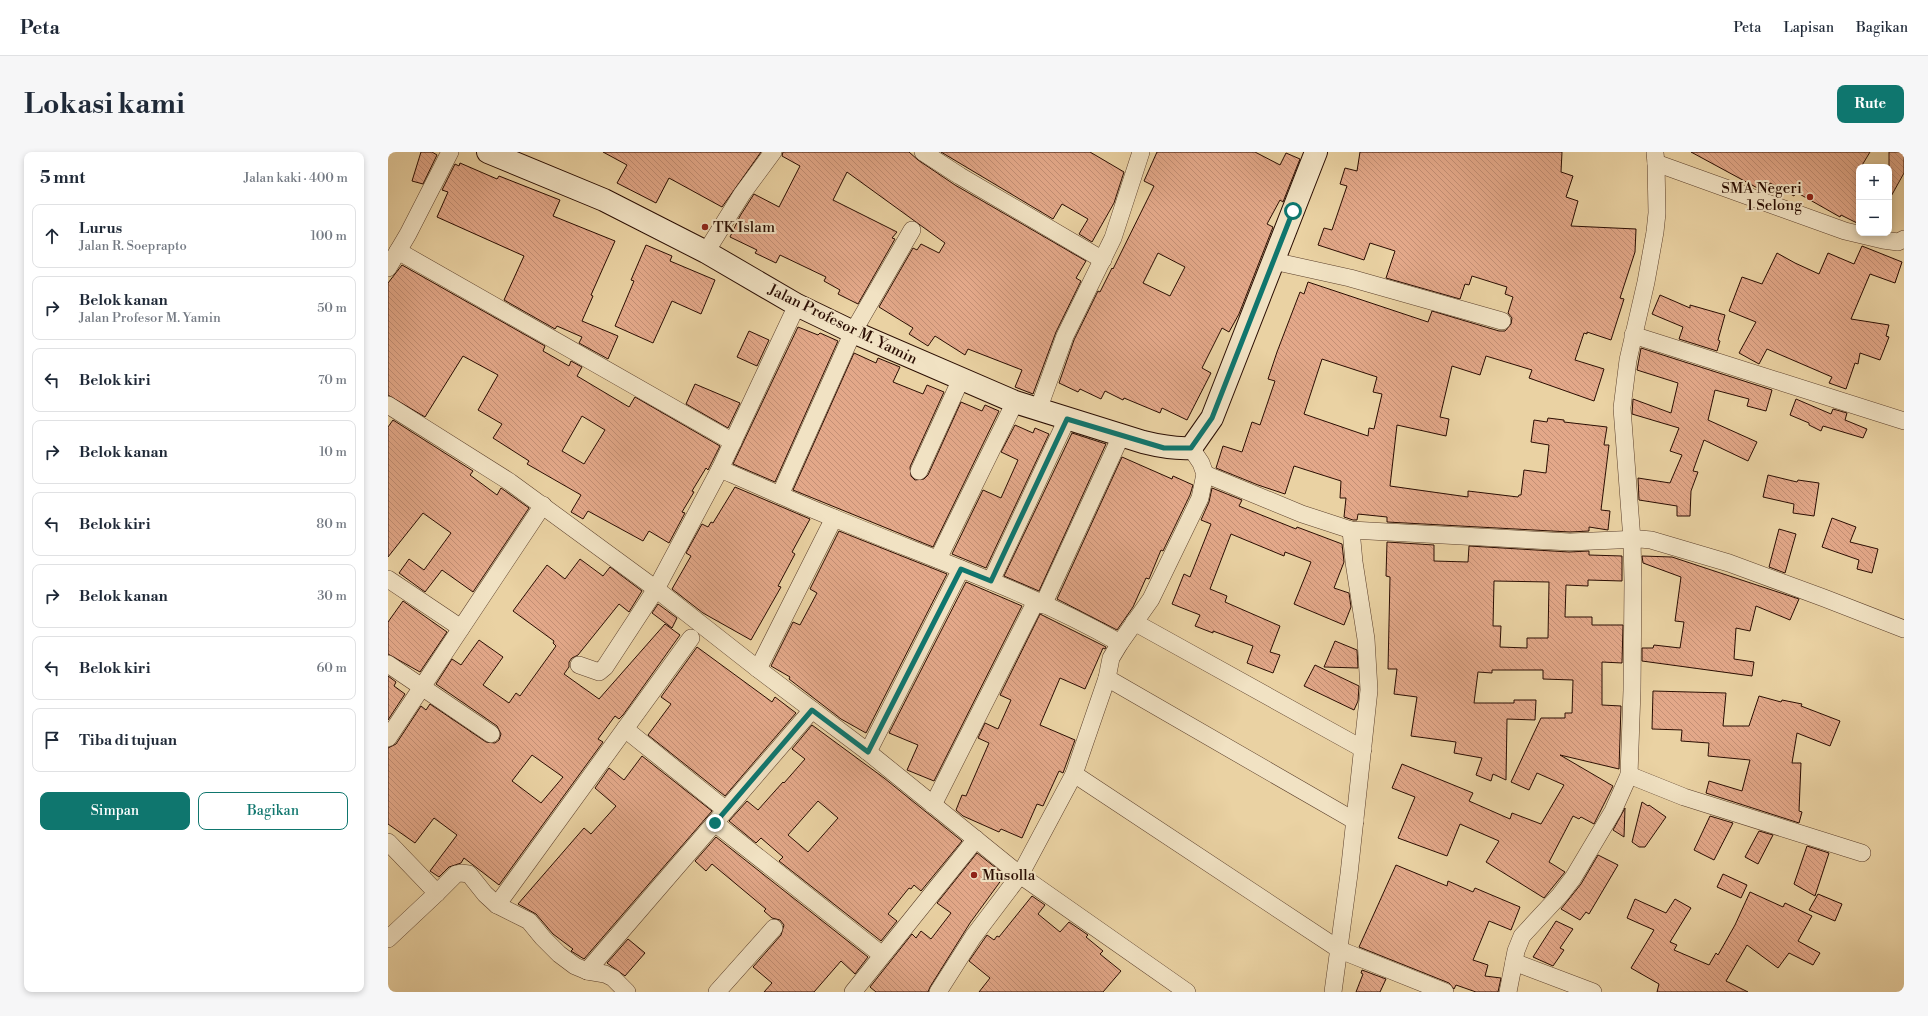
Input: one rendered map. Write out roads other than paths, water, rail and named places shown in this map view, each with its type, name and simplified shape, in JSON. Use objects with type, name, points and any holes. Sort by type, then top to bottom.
[{"type":"main road","name":"Jalan Profesor M. Yamin","points":[[488,152],[604,200],[706,252],[797,305],[853,332],[1015,402],[1121,436],[1164,448],[1191,448]]},
{"type":"main road","points":[[1191,448],[1212,418],[1316,152]]},
{"type":"street","points":[[388,268],[450,152]]},
{"type":"street","points":[[706,252],[742,194],[773,152]]},
{"type":"street","points":[[923,152],[960,176],[1103,260]]},
{"type":"street","points":[[1038,410],[1065,336],[1113,238],[1142,152]]},
{"type":"street","points":[[1508,992],[1514,962],[1522,936],[1560,895],[1595,844],[1613,811],[1629,775],[1633,660],[1632,540],[1622,408],[1624,384],[1633,335],[1646,282],[1655,232],[1657,213],[1656,158],[1845,231],[1883,240],[1898,242],[1904,239]]},
{"type":"street","points":[[780,495],[853,332],[912,230]]},
{"type":"street","points":[[398,251],[733,442]]},
{"type":"street","points":[[1273,261],[1344,277],[1502,321]]},
{"type":"street","points":[[579,665],[599,672],[605,667],[656,589],[720,469],[797,305]]},
{"type":"street","points":[[1633,335],[1904,421]]},
{"type":"street","points":[[919,471],[961,379]]},
{"type":"street","points":[[938,560],[1015,402]]},
{"type":"street","points":[[388,405],[477,460],[543,505],[656,589],[758,669],[868,752],[1020,875],[1186,992]]},
{"type":"street","points":[[991,581],[1067,419]]},
{"type":"street","points":[[933,805],[1039,603],[1121,436]]},
{"type":"street","points":[[938,992],[973,937],[1020,875],[1074,774],[1107,678],[1111,658],[1120,642],[1151,599],[1200,498],[1205,474],[1201,463],[1191,448]]},
{"type":"street","points":[[720,469],[834,518],[991,581],[1082,621],[1120,642]]},
{"type":"street","points":[[1205,474],[1302,514],[1351,530],[1570,542],[1651,540],[1665,543],[1824,598],[1904,629]]},
{"type":"street","points":[[388,738],[543,505]]},
{"type":"street","points":[[758,669],[834,518]]},
{"type":"street","points":[[1333,992],[1340,950],[1369,690],[1368,657],[1354,562],[1351,530]]},
{"type":"street","points":[[868,752],[961,569]]},
{"type":"street","points":[[388,579],[461,628]]},
{"type":"street","points":[[1134,622],[1363,749]]},
{"type":"street","points":[[497,905],[691,638]]},
{"type":"street","points":[[388,664],[491,734]]},
{"type":"street","points":[[1107,678],[1355,821]]},
{"type":"street","points":[[587,971],[812,710]]},
{"type":"street","points":[[625,729],[721,817],[882,955]]},
{"type":"street","points":[[1074,774],[1340,950],[1445,992]]},
{"type":"street","points":[[1629,775],[1684,797],[1862,853]]},
{"type":"street","points":[[853,992],[976,840]]},
{"type":"street","points":[[388,842],[438,893]]},
{"type":"street","points":[[388,938],[438,893],[456,874],[465,873],[469,874],[485,894],[497,905],[529,921],[559,954],[575,966],[587,971],[605,974],[613,978],[627,992]]},
{"type":"street","points":[[717,992],[774,928]]},
{"type":"street","points":[[1514,962],[1593,992]]},
{"type":"place","name":"SMA Negeri 1 Selong","points":[[1810,197]]},
{"type":"place","name":"TK Islam","points":[[705,227]]},
{"type":"place","name":"Musolla","points":[[974,875]]}]
